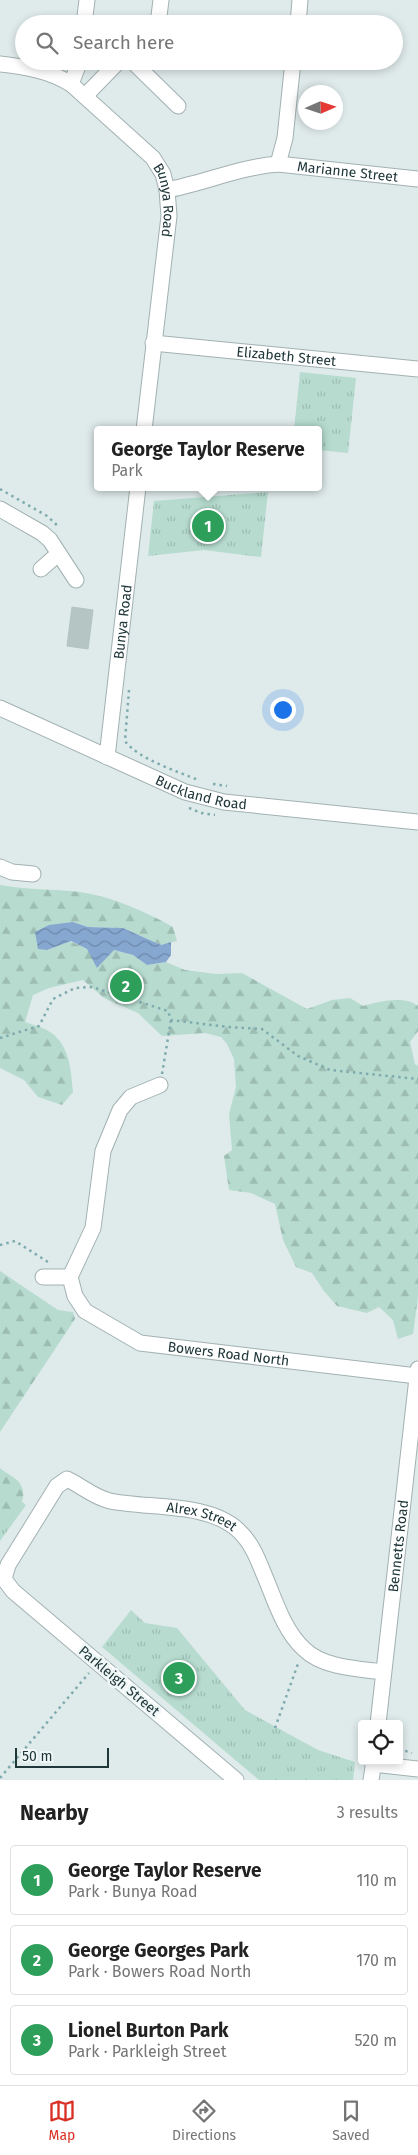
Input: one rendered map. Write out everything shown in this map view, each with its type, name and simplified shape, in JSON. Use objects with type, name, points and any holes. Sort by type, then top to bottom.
[{"type":"street","points":[[85,15],[87,0]]},
{"type":"street","points":[[159,15],[161,0]]},
{"type":"street","points":[[299,15],[300,0]]},
{"type":"street","name":"Bunya Road","points":[[0,64],[15,66]]},
{"type":"street","name":"Bunya Road","points":[[40,70],[55,74],[85,96],[153,158],[163,174],[167,190],[169,216],[144,426]]},
{"type":"street","points":[[70,84],[76,70]]},
{"type":"street","points":[[85,96],[110,70]]},
{"type":"street","points":[[141,70],[178,106]]},
{"type":"street","points":[[278,164],[285,138],[293,70]]},
{"type":"street","name":"Marianne Street","points":[[167,190],[206,182],[258,166],[278,164],[418,179]]},
{"type":"street","name":"Elizabeth Street","points":[[153,343],[418,369]]},
{"type":"street","name":"Bunya Road","points":[[107,756],[138,491]]},
{"type":"street","points":[[0,509],[42,533],[50,540],[76,580]]},
{"type":"street","points":[[41,569],[58,554]]},
{"type":"street","name":"Buckland Road","points":[[0,708],[186,792],[224,802],[418,822]]},
{"type":"street","points":[[0,867],[12,872],[33,874]]},
{"type":"street","points":[[43,1277],[65,1277],[93,1228],[103,1151],[120,1110],[132,1097],[160,1085]]},
{"type":"street","name":"Bowers Road North","points":[[65,1277],[85,1311],[140,1343],[418,1372]]},
{"type":"street","name":"Bennetts Road","points":[[378,1720],[418,1372]]},
{"type":"street","name":"Alrex Street","points":[[4,1579],[8,1565],[57,1486],[67,1479],[91,1494],[109,1501],[205,1512],[225,1520],[239,1531],[253,1548],[287,1626],[304,1650],[326,1661],[383,1672]]},
{"type":"street","name":"Parkleigh Street","points":[[4,1579],[13,1591],[236,1780]]},
{"type":"street","points":[[403,1762],[417,1762]]},
{"type":"street","points":[[371,1780],[373,1765]]},
{"type":"path","points":[[0,489],[48,516],[58,527]]},
{"type":"path","points":[[129,685],[130,702],[126,741],[129,746],[138,754],[200,781]]},
{"type":"path","points":[[208,783],[227,786]]},
{"type":"path","points":[[0,1038],[39,1026],[53,999],[75,988],[92,987],[168,1011],[171,1020],[160,1085]]},
{"type":"path","points":[[171,1020],[228,1028],[262,1029],[298,1056],[330,1070],[418,1079]]},
{"type":"path","points":[[0,1245],[15,1241],[61,1270],[65,1277]]},
{"type":"path","points":[[275,1728],[304,1650]]},
{"type":"path","points":[[0,1778],[98,1662]]},
{"type":"path","points":[[403,1752],[417,1762]]},
{"type":"green space","points":[[300,372],[356,378],[348,453],[322,450],[322,426],[294,426]]},
{"type":"green space","points":[[268,492],[261,557],[204,550],[148,556],[154,501]]},
{"type":"green space","points":[[0,885],[80,892],[116,901],[140,910],[173,927],[177,941],[161,945],[123,928],[88,927],[73,922],[47,950],[70,941],[87,949],[114,950],[133,955],[147,965],[166,962],[185,970],[216,974],[242,973],[307,1009],[332,1000],[350,998],[363,1006],[383,1001],[398,1000],[418,1006],[418,1031],[410,1042],[415,1064],[418,1066],[418,1297],[413,1334],[398,1339],[393,1320],[379,1307],[367,1313],[337,1306],[312,1273],[296,1267],[283,1240],[275,1204],[251,1193],[229,1190],[224,1156],[232,1150],[229,1114],[236,1087],[234,1059],[227,1044],[221,1037],[205,1033],[162,1036],[138,1013],[104,998],[83,980],[49,988],[33,995],[25,1022],[50,1032],[57,1037],[66,1051],[73,1092],[62,1105],[38,1097],[24,1080],[0,1068]]},
{"type":"green space","points":[[0,1271],[58,1310],[73,1312],[75,1319],[0,1432]]},
{"type":"green space","points":[[0,1468],[19,1482],[23,1496],[22,1502],[15,1514],[0,1530]]},
{"type":"green space","points":[[0,1485],[26,1505],[0,1541]]},
{"type":"green space","points":[[131,1610],[145,1623],[177,1628],[245,1710],[318,1750],[355,1762],[353,1780],[259,1780],[102,1647]]},
{"type":"water","points":[[73,922],[88,927],[123,928],[161,945],[171,942],[171,955],[166,962],[147,965],[133,955],[114,950],[97,968],[87,949],[71,941],[47,950],[38,949],[35,932],[49,925]]},
{"type":"building","points":[[72,607],[93,610],[88,649],[67,646]]},
{"type":"place","name":"George Taylor Reserve","points":[[208,526]]},
{"type":"place","name":"George Georges Park","points":[[126,986]]},
{"type":"place","name":"Lionel Burton Park","points":[[179,1678]]}]
